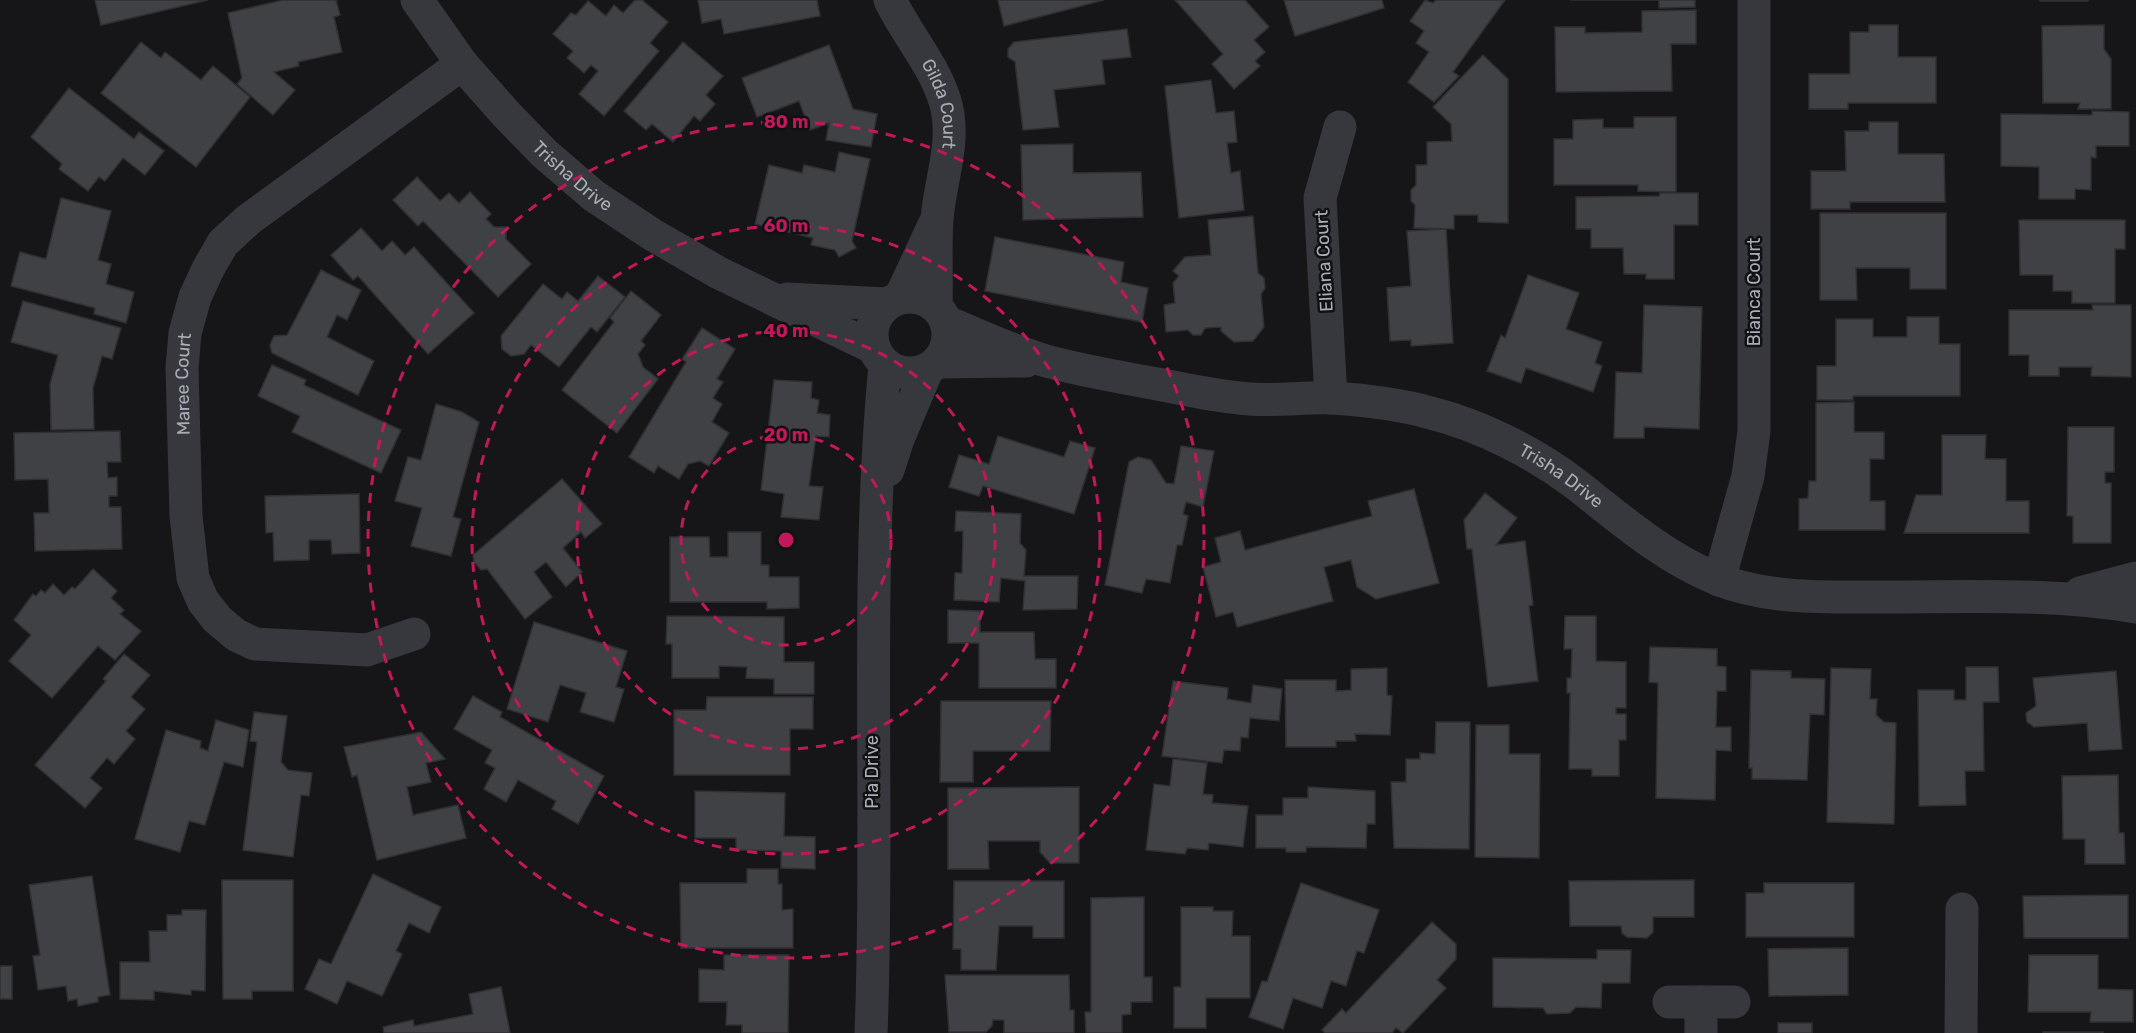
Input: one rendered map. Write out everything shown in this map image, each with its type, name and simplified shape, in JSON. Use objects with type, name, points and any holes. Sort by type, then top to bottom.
[{"type":"street","name":"Trisha Drive","points":[[417,0],[462,64],[545,154],[594,196],[710,267],[773,297],[880,356]]},
{"type":"street","name":"Gilda Court","points":[[890,0],[936,78],[945,103],[949,128],[949,150],[937,218],[941,314]]},
{"type":"street","name":"Bianca Court","points":[[1719,580],[1748,476],[1754,431],[1754,0]]},
{"type":"street","name":"Maree Court","points":[[414,634],[367,650],[255,644],[236,635],[217,619],[203,602],[193,578],[189,549],[182,368],[185,333],[195,297],[223,243],[248,220],[462,64]]},
{"type":"street","name":"Eliana Court","points":[[1331,398],[1320,198],[1340,127]]},
{"type":"street","name":"Gilda Court","points":[[894,301],[937,218]]},
{"type":"street","name":"Trisha Drive","points":[[773,297],[824,303],[894,301]]},
{"type":"street","points":[[925,299],[941,314],[948,344],[933,366],[905,374],[880,356],[873,324],[894,301],[925,299]]},
{"type":"street","name":"Trisha Drive","points":[[941,314],[993,343],[1046,361],[1217,395],[1254,399],[1331,398],[1377,402],[1430,412],[1467,424],[1505,441],[1575,484],[1611,515],[1669,553],[1719,580],[1776,592],[1829,597],[2064,597],[2136,607]]},
{"type":"street","name":"Pia Drive","points":[[871,1033],[872,572],[880,356]]},
{"type":"street","name":"Trisha Drive","points":[[933,366],[1046,361]]},
{"type":"street","name":"Pia Drive","points":[[875,512],[898,439],[933,366]]},
{"type":"street","name":"Trisha Drive","points":[[2064,597],[2136,578]]},
{"type":"street","points":[[1961,1033],[1962,909]]},
{"type":"street","points":[[1690,1013],[1734,1002]]},
{"type":"building","points":[[95,0],[208,0],[101,25]]},
{"type":"building","points":[[283,0],[336,0],[340,15],[334,17],[342,52],[298,62],[299,66],[274,72],[295,90],[273,115],[237,84],[242,78],[228,13]]},
{"type":"building","points":[[635,0],[642,0],[668,22],[650,43],[659,51],[604,116],[579,94],[598,71],[591,65],[584,73],[567,58],[573,51],[553,34],[571,13],[576,15],[588,1],[606,16],[614,5],[623,13]]},
{"type":"building","points":[[698,0],[817,0],[820,16],[724,34],[721,19],[702,23]]},
{"type":"building","points":[[998,0],[1104,0],[1004,26]]},
{"type":"building","points":[[1175,0],[1245,0],[1269,27],[1254,40],[1265,52],[1255,61],[1260,66],[1234,89],[1212,64],[1223,54]]},
{"type":"building","points":[[1284,0],[1382,0],[1384,8],[1295,36]]},
{"type":"building","points":[[1425,0],[1433,3],[1436,0],[1505,0],[1453,72],[1459,76],[1434,102],[1408,82],[1429,52],[1416,43],[1424,31],[1410,21]]},
{"type":"building","points":[[1659,0],[1695,0],[1695,7],[1659,8]]},
{"type":"building","points":[[2088,0],[2088,1],[2040,1]]},
{"type":"building","points":[[1696,10],[1696,44],[1671,44],[1672,91],[1556,92],[1555,27],[1585,27],[1585,33],[1642,32],[1642,11]]},
{"type":"building","points":[[1869,25],[1898,25],[1898,57],[1936,57],[1936,103],[1848,103],[1848,109],[1809,109],[1809,74],[1850,74],[1850,32],[1869,32]]},
{"type":"building","points":[[2104,25],[2104,49],[2111,59],[2111,109],[2078,109],[2080,103],[2043,103],[2042,26]]},
{"type":"building","points":[[1127,29],[1131,57],[1102,60],[1105,84],[1054,90],[1059,127],[1023,130],[1015,62],[1008,57],[1008,49],[1014,42]]},
{"type":"building","points":[[141,42],[161,58],[165,52],[201,80],[213,66],[250,97],[196,167],[101,93]]},
{"type":"building","points":[[683,42],[723,76],[706,95],[715,104],[700,121],[694,116],[673,142],[652,124],[646,130],[624,111]]},
{"type":"building","points":[[829,45],[853,109],[877,114],[871,147],[826,140],[829,123],[810,130],[799,101],[757,117],[742,78]]},
{"type":"building","points":[[1483,55],[1508,79],[1508,223],[1478,222],[1478,215],[1454,215],[1454,229],[1414,228],[1415,205],[1411,201],[1411,190],[1416,185],[1416,165],[1427,165],[1427,142],[1452,141],[1451,124],[1433,107]]},
{"type":"building","points":[[1211,80],[1216,113],[1234,111],[1237,142],[1227,143],[1231,173],[1240,171],[1244,210],[1179,218],[1165,86]]},
{"type":"building","points":[[69,88],[134,139],[139,132],[164,151],[145,175],[123,158],[105,181],[99,177],[88,191],[59,169],[62,164],[31,137]]},
{"type":"building","points":[[2092,111],[2129,112],[2129,146],[2096,146],[2096,158],[2091,157],[2091,190],[2075,189],[2075,199],[2039,199],[2039,167],[2001,166],[2001,114],[2092,115]]},
{"type":"building","points":[[1634,117],[1676,117],[1676,192],[1638,191],[1638,185],[1554,185],[1554,139],[1573,139],[1573,120],[1603,119],[1603,128],[1634,128]]},
{"type":"building","points":[[1869,122],[1898,122],[1898,154],[1944,154],[1945,202],[1850,202],[1850,209],[1811,209],[1811,171],[1846,171],[1845,131],[1869,131]]},
{"type":"building","points":[[1073,144],[1073,173],[1141,172],[1143,217],[1023,220],[1021,145]]},
{"type":"building","points":[[839,152],[870,159],[852,241],[856,248],[839,257],[835,250],[811,245],[813,238],[755,224],[769,165],[802,173],[804,165],[835,172]]},
{"type":"building","points":[[417,177],[440,201],[449,193],[459,203],[470,192],[491,214],[486,219],[494,227],[506,227],[506,239],[531,264],[498,297],[423,221],[418,226],[393,200]]},
{"type":"building","points":[[1660,193],[1698,193],[1698,225],[1674,225],[1674,279],[1646,279],[1646,274],[1624,274],[1623,248],[1591,248],[1591,229],[1576,229],[1576,197],[1659,196]]},
{"type":"building","points":[[61,198],[111,211],[98,260],[111,264],[106,284],[134,292],[126,323],[94,314],[95,308],[11,286],[20,252],[46,259]]},
{"type":"building","points":[[1820,213],[1946,213],[1946,289],[1910,289],[1910,268],[1856,268],[1857,300],[1820,300]]},
{"type":"building","points":[[1253,216],[1258,273],[1264,278],[1265,288],[1261,294],[1264,327],[1253,341],[1234,342],[1221,331],[1221,327],[1205,328],[1201,335],[1193,335],[1188,330],[1166,332],[1164,305],[1175,303],[1173,283],[1179,276],[1173,271],[1185,257],[1211,255],[1208,220]]},
{"type":"building","points":[[2019,220],[2125,220],[2125,249],[2115,249],[2115,303],[2072,303],[2072,291],[2053,291],[2053,275],[2020,275]]},
{"type":"building","points":[[361,228],[382,251],[392,241],[405,255],[414,247],[474,313],[428,354],[358,276],[353,280],[331,255]]},
{"type":"building","points":[[1446,229],[1453,343],[1411,346],[1411,340],[1390,341],[1387,288],[1411,286],[1407,231]]},
{"type":"building","points":[[995,237],[1124,262],[1121,282],[1148,288],[1142,322],[985,291]]},
{"type":"building","points":[[321,270],[361,290],[347,320],[337,315],[327,337],[374,361],[358,395],[272,353],[270,345],[274,336],[287,335]]},
{"type":"building","points":[[1528,275],[1579,293],[1566,329],[1602,342],[1595,363],[1602,366],[1593,392],[1526,368],[1521,383],[1487,371],[1501,335],[1505,338]]},
{"type":"building","points":[[598,276],[625,297],[597,332],[591,327],[559,367],[531,345],[524,354],[511,356],[502,349],[501,336],[543,284],[562,299],[567,292],[578,301]]},
{"type":"building","points":[[631,291],[661,315],[641,341],[645,345],[638,354],[643,367],[658,379],[617,433],[562,390],[614,322],[610,318]]},
{"type":"building","points":[[23,301],[121,328],[112,359],[102,356],[93,388],[94,429],[51,430],[50,384],[58,355],[11,342]]},
{"type":"building","points":[[1644,305],[1702,307],[1699,429],[1644,427],[1644,438],[1614,438],[1616,372],[1642,373]]},
{"type":"building","points":[[2092,305],[2131,305],[2131,377],[2091,376],[2092,367],[2059,367],[2059,376],[2029,376],[2029,355],[2009,355],[2009,310],[2093,310]]},
{"type":"building","points":[[1907,317],[1939,317],[1939,344],[1960,344],[1960,396],[1853,396],[1853,400],[1817,400],[1817,366],[1836,366],[1836,319],[1873,319],[1873,337],[1907,337]]},
{"type":"building","points":[[702,328],[735,349],[717,379],[723,382],[713,398],[722,404],[712,422],[729,433],[709,466],[700,461],[688,464],[679,479],[658,466],[654,473],[629,457],[686,362],[682,359]]},
{"type":"building","points":[[272,365],[306,380],[304,385],[401,430],[381,473],[292,432],[300,416],[258,396]]},
{"type":"building","points":[[774,380],[812,382],[811,398],[819,400],[817,413],[830,415],[829,437],[816,436],[809,486],[823,487],[819,520],[781,517],[784,494],[761,490]]},
{"type":"building","points":[[1854,402],[1854,432],[1884,432],[1884,459],[1870,459],[1870,501],[1885,501],[1885,530],[1799,530],[1799,499],[1808,498],[1809,481],[1816,481],[1816,403]]},
{"type":"building","points":[[436,404],[462,412],[479,422],[453,517],[461,519],[451,556],[411,546],[422,508],[395,501],[408,457],[421,460]]},
{"type":"building","points":[[2068,427],[2114,427],[2114,472],[2105,472],[2105,483],[2111,483],[2111,543],[2073,543],[2073,516],[2067,516]]},
{"type":"building","points":[[120,431],[121,462],[107,462],[108,478],[117,477],[117,496],[109,496],[109,507],[121,507],[122,549],[35,551],[34,513],[49,513],[48,479],[15,480],[14,433]]},
{"type":"building","points":[[1942,435],[1986,435],[1985,459],[2006,459],[2006,501],[2029,501],[2029,533],[1904,533],[1916,495],[1942,495]]},
{"type":"building","points":[[998,436],[1064,457],[1070,441],[1095,448],[1074,514],[983,486],[979,496],[949,487],[959,455],[989,464]]},
{"type":"building","points":[[1181,446],[1214,451],[1203,507],[1186,502],[1183,514],[1188,516],[1182,545],[1177,545],[1170,583],[1146,579],[1142,593],[1105,585],[1129,462],[1138,457],[1151,460],[1166,483],[1174,484]]},
{"type":"building","points":[[562,479],[602,524],[585,538],[581,532],[563,548],[582,572],[566,587],[546,562],[534,572],[552,597],[525,619],[487,569],[481,570],[474,562],[473,555]]},
{"type":"building","points":[[1414,489],[1439,583],[1376,599],[1357,587],[1351,560],[1324,567],[1333,601],[1237,627],[1233,612],[1216,617],[1203,567],[1221,562],[1215,538],[1240,531],[1245,550],[1372,516],[1368,501]]},
{"type":"building","points":[[1485,493],[1517,518],[1496,545],[1525,541],[1533,605],[1529,606],[1538,681],[1488,687],[1472,549],[1467,549],[1464,520]]},
{"type":"building","points":[[359,494],[360,553],[332,554],[331,540],[309,540],[309,560],[274,561],[273,532],[266,533],[265,496]]},
{"type":"building","points":[[956,511],[1021,514],[1020,543],[1026,550],[1024,576],[1078,576],[1077,609],[1023,610],[1025,581],[1001,578],[999,602],[954,600],[955,573],[962,573],[963,531],[955,531]]},
{"type":"building","points":[[728,532],[761,532],[761,565],[769,565],[769,577],[799,577],[799,608],[767,609],[767,602],[670,602],[670,537],[709,537],[710,557],[728,557]]},
{"type":"building","points":[[93,569],[117,591],[111,598],[124,610],[120,614],[141,631],[115,660],[98,646],[52,698],[9,661],[31,635],[14,620],[33,594],[36,596],[41,590],[45,593],[53,584],[64,595],[72,587],[75,589]]},
{"type":"building","points":[[948,610],[980,611],[980,632],[1034,632],[1035,659],[1056,659],[1056,688],[979,688],[979,643],[948,643]]},
{"type":"building","points":[[667,616],[784,617],[784,662],[814,662],[814,694],[774,694],[774,679],[746,678],[747,667],[719,666],[719,678],[672,678],[672,644],[666,644]]},
{"type":"building","points":[[1565,616],[1596,616],[1596,661],[1626,662],[1626,708],[1616,708],[1616,714],[1626,714],[1626,740],[1619,740],[1619,776],[1592,776],[1592,769],[1569,769],[1570,693],[1567,693],[1567,678],[1571,678],[1572,649],[1564,649]]},
{"type":"building","points":[[534,622],[627,651],[616,687],[624,689],[614,722],[580,712],[586,693],[560,685],[548,722],[507,709]]},
{"type":"building","points":[[1650,647],[1717,649],[1717,666],[1726,667],[1726,691],[1717,691],[1716,727],[1731,727],[1731,751],[1716,750],[1715,800],[1656,798],[1658,683],[1649,682]]},
{"type":"building","points":[[124,654],[150,675],[131,697],[145,709],[126,731],[135,739],[114,764],[107,758],[90,778],[102,788],[85,808],[35,765],[106,681],[103,679]]},
{"type":"building","points":[[1966,667],[1998,667],[1999,702],[1983,702],[1984,771],[1965,771],[1966,805],[1919,806],[1918,690],[1954,690],[1954,700],[1966,700]]},
{"type":"building","points":[[1387,668],[1387,695],[1392,696],[1390,735],[1355,734],[1356,741],[1336,741],[1336,747],[1286,747],[1285,680],[1336,680],[1336,691],[1351,690],[1351,669]]},
{"type":"building","points":[[1831,668],[1871,669],[1870,699],[1877,699],[1876,715],[1884,722],[1896,723],[1894,824],[1827,822]]},
{"type":"building","points":[[1751,670],[1791,671],[1791,678],[1825,679],[1824,715],[1810,714],[1807,780],[1752,779],[1752,768],[1749,768]]},
{"type":"building","points":[[2116,671],[2122,749],[2089,751],[2087,723],[2034,727],[2027,722],[2026,713],[2036,706],[2033,678]]},
{"type":"building","points":[[1173,681],[1228,688],[1227,699],[1251,703],[1253,685],[1282,689],[1279,721],[1250,718],[1248,738],[1241,737],[1240,751],[1224,750],[1222,763],[1162,756]]},
{"type":"building","points":[[473,696],[502,712],[500,717],[604,776],[578,824],[552,809],[556,801],[518,780],[506,802],[484,789],[495,768],[485,763],[492,750],[454,729]]},
{"type":"building","points":[[707,697],[813,697],[813,729],[790,729],[790,775],[674,775],[674,710],[706,710]]},
{"type":"building","points":[[941,701],[1051,701],[1050,751],[973,751],[973,782],[940,782]]},
{"type":"building","points":[[254,712],[287,716],[281,762],[288,770],[312,773],[309,796],[301,795],[293,857],[243,850],[257,742],[250,741]]},
{"type":"building","points":[[216,720],[249,730],[243,767],[224,762],[205,825],[189,821],[180,852],[135,839],[166,730],[201,741],[200,748],[208,751]]},
{"type":"building","points":[[1436,722],[1470,722],[1469,849],[1394,848],[1391,782],[1406,782],[1406,759],[1420,759],[1420,753],[1435,754]]},
{"type":"building","points":[[1476,725],[1509,725],[1509,754],[1540,754],[1539,858],[1475,857]]},
{"type":"building","points":[[421,732],[445,759],[426,763],[431,782],[407,787],[413,815],[458,805],[466,838],[377,860],[357,775],[352,777],[344,747]]},
{"type":"building","points":[[1173,759],[1207,763],[1203,794],[1213,795],[1212,803],[1248,806],[1243,847],[1209,843],[1208,850],[1187,848],[1185,854],[1146,850],[1154,784],[1170,786]]},
{"type":"building","points":[[2118,775],[2119,833],[2124,833],[2125,864],[2085,864],[2085,839],[2063,839],[2062,776]]},
{"type":"building","points":[[1079,787],[1079,863],[1050,863],[1040,852],[1040,841],[988,841],[989,869],[948,869],[948,788]]},
{"type":"building","points":[[1308,787],[1375,791],[1375,824],[1367,824],[1366,848],[1306,847],[1306,852],[1286,852],[1286,848],[1256,848],[1256,815],[1283,815],[1283,798],[1308,798]]},
{"type":"building","points":[[695,791],[785,793],[784,836],[815,837],[815,869],[781,868],[781,851],[736,850],[736,838],[695,838]]},
{"type":"building","points":[[747,869],[778,869],[778,884],[782,884],[782,910],[793,909],[793,948],[681,948],[680,883],[747,883]]},
{"type":"building","points":[[373,874],[441,907],[429,933],[409,923],[396,951],[402,954],[382,996],[347,981],[337,1004],[305,989],[319,959],[331,964]]},
{"type":"building","points":[[92,876],[110,995],[98,997],[98,1002],[78,1006],[77,999],[68,1001],[66,986],[38,990],[33,956],[40,955],[29,885]]},
{"type":"building","points":[[222,880],[293,880],[293,991],[252,991],[252,999],[223,999]]},
{"type":"building","points":[[1694,880],[1694,917],[1653,917],[1653,932],[1647,938],[1627,937],[1622,933],[1621,926],[1570,926],[1569,881]]},
{"type":"building","points":[[954,881],[1064,881],[1064,938],[1033,938],[1033,926],[999,926],[996,970],[961,970],[961,949],[953,949]]},
{"type":"building","points":[[1301,883],[1379,910],[1364,953],[1357,951],[1346,986],[1331,981],[1322,1008],[1293,998],[1283,1029],[1249,1017],[1262,981],[1267,982]]},
{"type":"building","points":[[1764,883],[1854,883],[1854,937],[1746,937],[1746,893],[1764,893]]},
{"type":"building","points":[[2128,895],[2128,938],[2024,938],[2023,896]]},
{"type":"building","points":[[1144,897],[1144,977],[1152,977],[1152,1002],[1131,1002],[1131,1014],[1122,1015],[1122,1033],[1086,1033],[1085,1012],[1091,1012],[1091,898]]},
{"type":"building","points":[[1181,907],[1213,907],[1213,911],[1233,911],[1232,936],[1250,936],[1250,998],[1206,998],[1206,1028],[1174,1028],[1174,987],[1181,987]]},
{"type":"building","points":[[182,910],[206,910],[205,991],[191,990],[191,995],[154,991],[154,1000],[120,999],[120,962],[150,962],[149,931],[167,931],[167,915],[182,915]]},
{"type":"building","points":[[1432,922],[1456,944],[1456,959],[1437,980],[1446,988],[1403,1033],[1396,1028],[1392,1033],[1325,1033],[1322,1030],[1342,1009],[1346,1013]]},
{"type":"building","points":[[1848,948],[1848,995],[1769,996],[1768,949]]},
{"type":"building","points":[[1597,950],[1631,950],[1630,983],[1602,983],[1601,1008],[1576,1007],[1570,1013],[1547,1014],[1543,1008],[1493,1007],[1493,958],[1597,959]]},
{"type":"building","points":[[724,955],[789,955],[788,1033],[742,1033],[742,1025],[726,1025],[727,1002],[699,1002],[699,969],[724,970]]},
{"type":"building","points":[[2029,955],[2098,955],[2098,989],[2133,990],[2133,1022],[2090,1022],[2091,1012],[2028,1012]]},
{"type":"building","points":[[0,966],[12,966],[12,999],[0,999]]},
{"type":"building","points":[[945,975],[1069,975],[1070,1010],[1074,1010],[1074,1033],[1004,1033],[1004,1020],[993,1020],[992,1026],[986,1032],[949,1032]]},
{"type":"building","points":[[501,987],[510,1033],[384,1033],[383,1027],[413,1020],[414,1026],[473,1014],[469,994]]},
{"type":"building","points":[[1778,1023],[1812,1023],[1812,1033],[1778,1033]]},
{"type":"building","points":[[2103,1032],[2103,1033],[2043,1033]]}]
